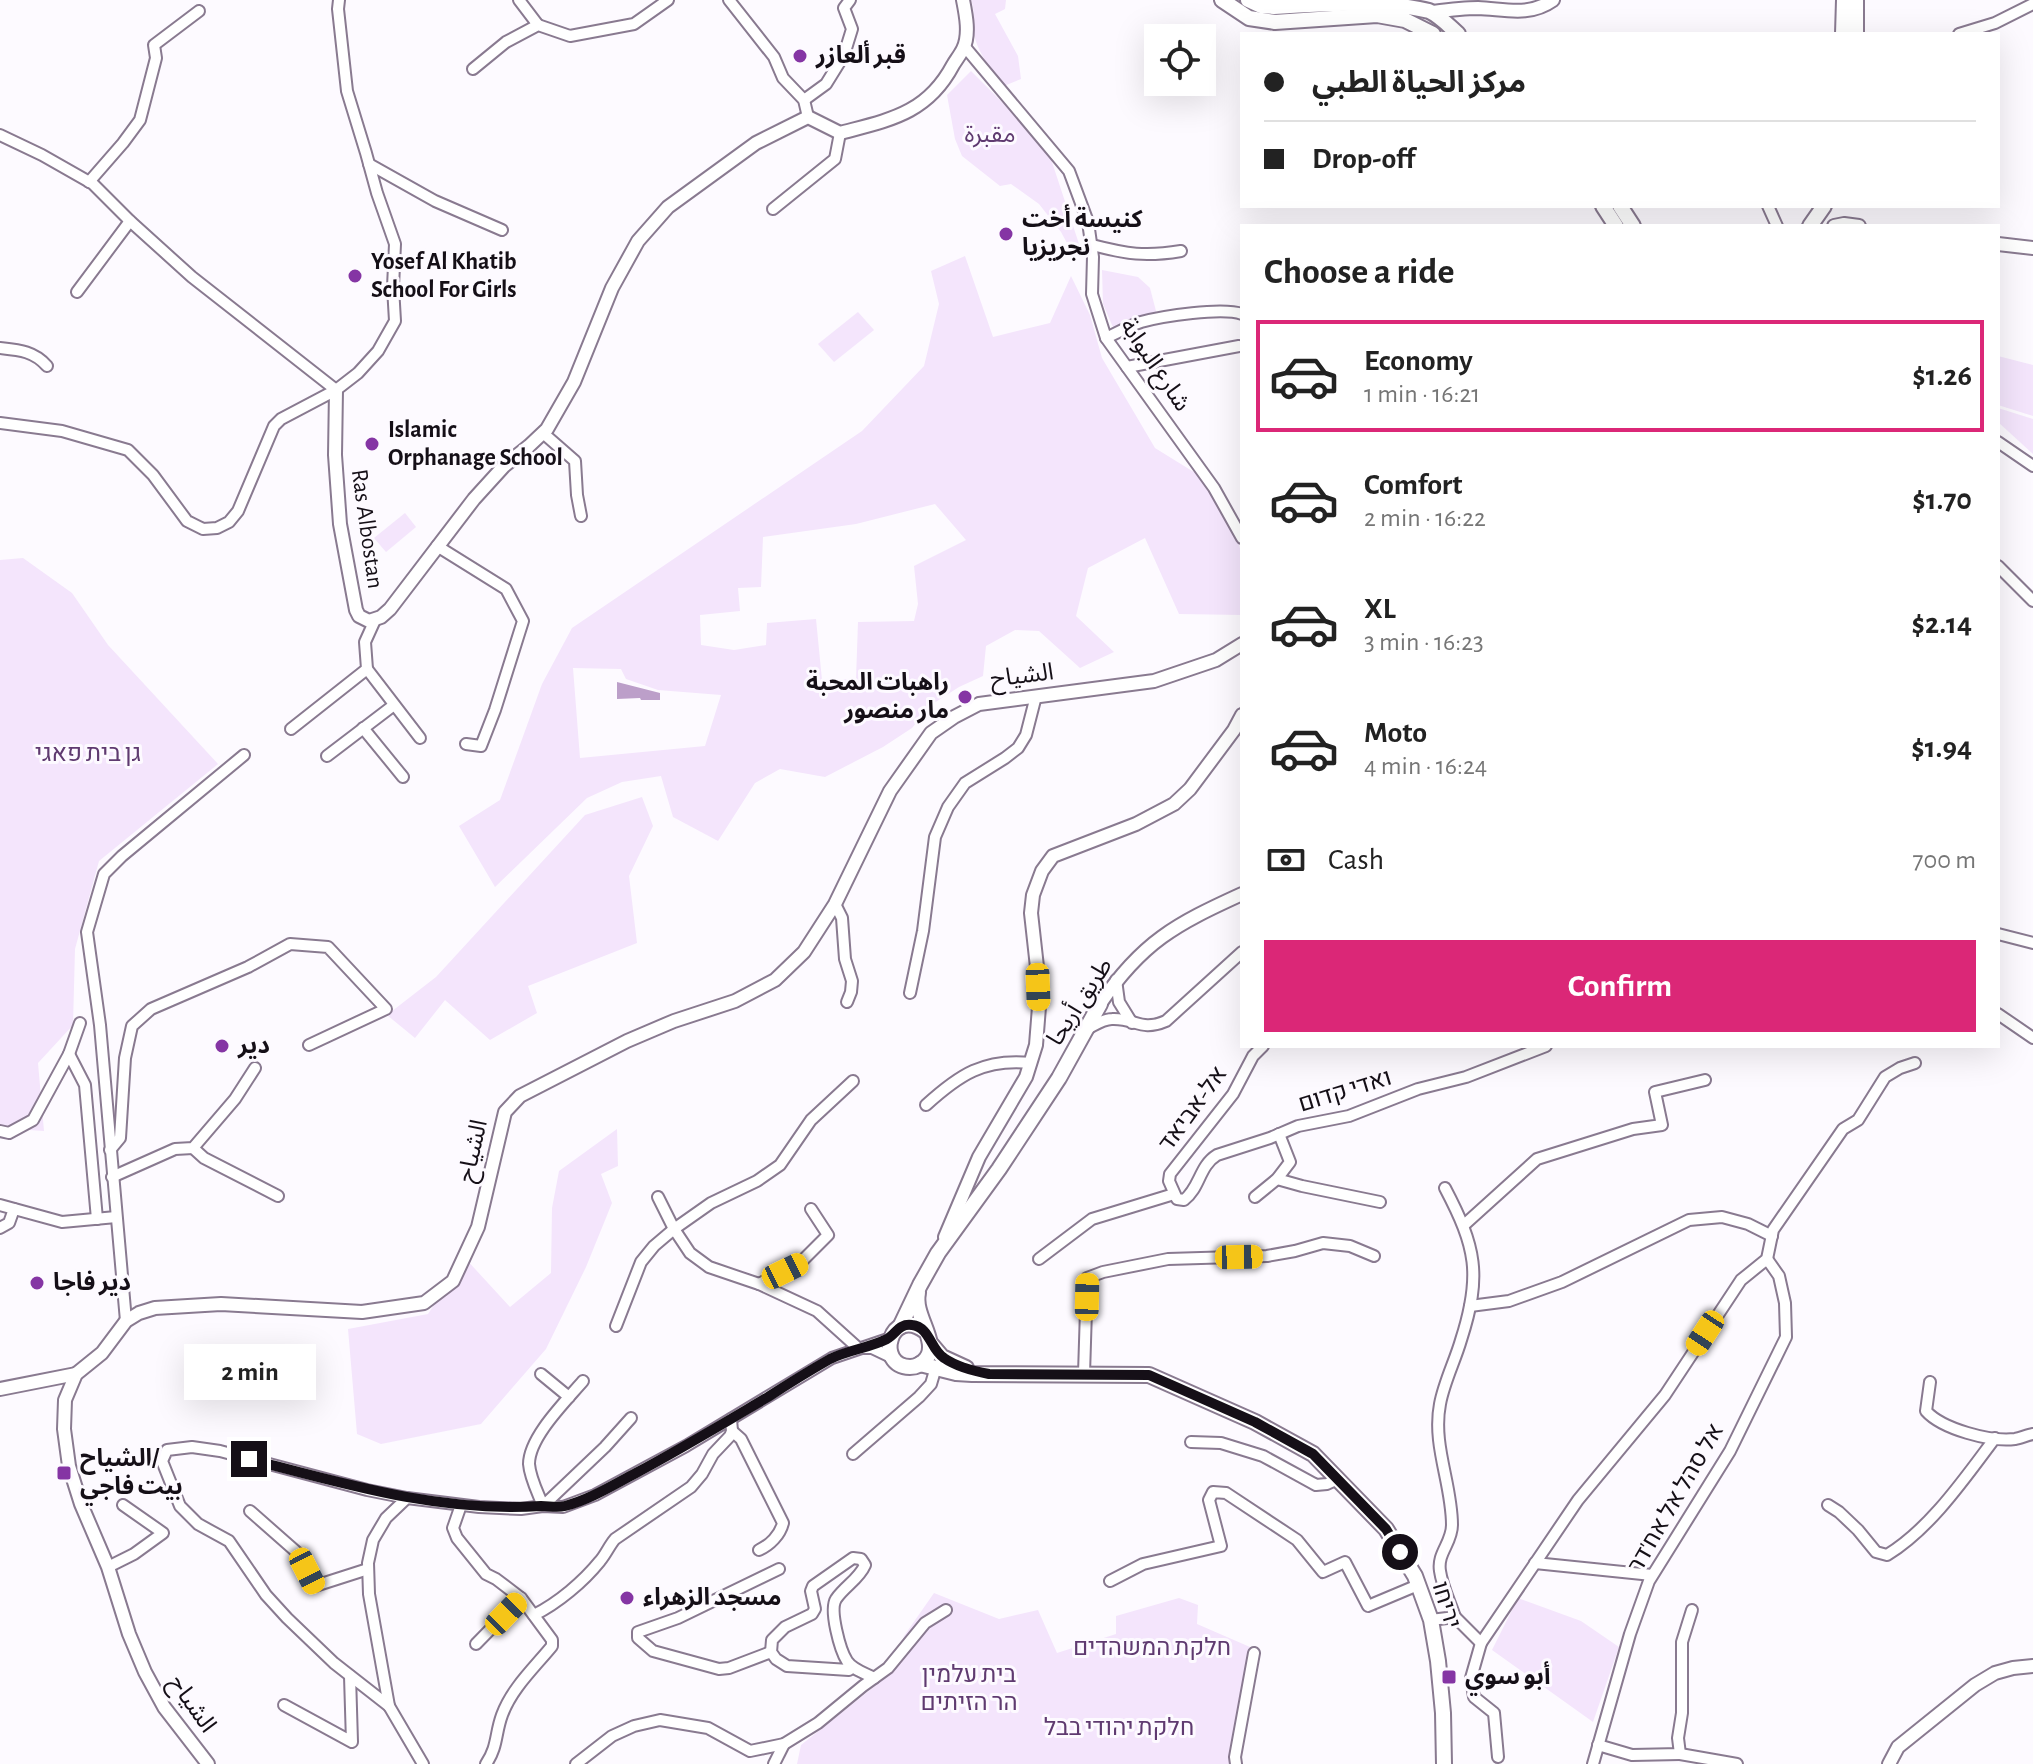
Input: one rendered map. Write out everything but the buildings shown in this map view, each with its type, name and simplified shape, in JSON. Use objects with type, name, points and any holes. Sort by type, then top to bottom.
[{"type":"main road","points":[[1222,0],[1249,18],[1275,22],[1377,15],[1405,20],[1429,32]]},
{"type":"main road","points":[[1248,0],[1261,6],[1274,7],[1404,2],[1433,12],[1455,32]]},
{"type":"main road","points":[[1843,32],[1844,0]]},
{"type":"main road","points":[[1856,32],[1857,0]]},
{"type":"main road","name":"طريق أريحا","points":[[938,1253],[1008,1156],[1059,1078],[1100,1004]]},
{"type":"main road","points":[[920,1285],[918,1312],[928,1338],[929,1356],[920,1364],[908,1367],[893,1358],[889,1344],[920,1285],[938,1253]]},
{"type":"main road","points":[[895,1332],[913,1325],[928,1338]]},
{"type":"main road","name":"יריחו","points":[[928,1338],[942,1357],[956,1365],[989,1374]]},
{"type":"main road","name":"יריחו","points":[[920,1364],[956,1373],[1149,1375],[1255,1422],[1313,1454],[1386,1529],[1415,1576],[1431,1620],[1438,1661],[1444,1764]]},
{"type":"street","points":[[0,423],[62,431],[128,450],[153,475],[187,521],[203,529],[217,528],[229,522],[238,511],[274,426],[281,419],[336,390],[358,373],[378,351],[395,321],[395,244],[347,91],[339,0]]},
{"type":"street","points":[[519,0],[538,25],[570,36],[634,24],[668,0]]},
{"type":"street","points":[[729,0],[774,57],[783,78],[804,100],[808,117],[840,133],[902,114],[930,99],[965,47],[967,18],[963,0]]},
{"type":"street","points":[[804,100],[826,84],[844,55],[852,29],[844,8],[850,0]]},
{"type":"street","points":[[1433,12],[1478,8],[1528,11],[1553,0]]},
{"type":"street","points":[[1850,0],[1857,0]]},
{"type":"street","points":[[1966,32],[1995,23],[2033,4]]},
{"type":"street","points":[[89,182],[140,120],[156,58],[154,45],[199,11]]},
{"type":"street","points":[[473,69],[506,42],[538,25]]},
{"type":"street","name":"شارع البوابة","points":[[965,47],[1069,171],[1088,222],[1092,245],[1092,294],[1106,338],[1214,488],[1240,534]]},
{"type":"street","name":"Ras Albostan","points":[[336,390],[335,455],[340,524],[356,610],[359,616],[369,621],[390,609],[437,546],[504,466],[543,433],[574,382],[612,288],[638,241],[668,207],[756,143],[808,117]]},
{"type":"street","points":[[773,209],[835,159],[840,133]]},
{"type":"street","points":[[0,135],[89,182],[192,277],[336,390]]},
{"type":"street","points":[[369,164],[435,201],[502,230]]},
{"type":"street","points":[[77,292],[130,221]]},
{"type":"street","points":[[2000,244],[2033,248]]},
{"type":"street","points":[[1092,245],[1122,253],[1154,256],[1181,251]]},
{"type":"street","points":[[1106,338],[1140,323],[1205,312],[1240,313]]},
{"type":"street","points":[[1127,367],[1239,346]]},
{"type":"street","points":[[0,348],[29,352],[47,366]]},
{"type":"street","points":[[543,433],[575,461],[581,516]]},
{"type":"street","points":[[2000,443],[2033,466]]},
{"type":"street","points":[[437,546],[506,589],[523,621],[481,746],[466,744]]},
{"type":"street","points":[[2000,568],[2033,601]]},
{"type":"street","points":[[375,620],[365,642],[367,669],[420,738]]},
{"type":"street","name":"الشياح","points":[[126,1321],[155,1308],[184,1305],[221,1304],[362,1312],[424,1303],[453,1281],[478,1227],[505,1112],[520,1096],[627,1041],[674,1021],[735,1001],[775,980],[804,952],[835,904],[890,791],[931,733],[979,704],[1154,681],[1216,660],[1240,645]]},
{"type":"street","points":[[291,729],[367,669]]},
{"type":"street","points":[[910,993],[923,931],[935,837],[948,807],[965,783],[1018,748],[1026,735],[1036,696]]},
{"type":"street","points":[[327,756],[394,705]]},
{"type":"street","points":[[363,728],[403,777]]},
{"type":"street","points":[[938,1253],[979,1157],[1026,1077],[1036,1045],[1039,1007],[1031,913],[1033,895],[1042,871],[1053,856],[1136,824],[1174,804],[1190,789],[1238,728]]},
{"type":"street","points":[[0,1389],[76,1374],[102,1353],[126,1321],[100,1025],[87,932],[104,874],[244,755]]},
{"type":"street","name":"طريق أريحا","points":[[1100,1004],[1116,980],[1169,931],[1193,916],[1240,895]]},
{"type":"street","points":[[835,904],[842,918],[845,959],[852,981],[847,1002]]},
{"type":"street","points":[[2000,935],[2033,943]]},
{"type":"street","points":[[110,1150],[120,1138],[125,1058],[132,1026],[151,1009],[248,967],[290,944],[328,947],[386,1009],[309,1045]]},
{"type":"street","points":[[1086,1030],[1107,1019],[1142,1026],[1154,1026],[1166,1021],[1240,954]]},
{"type":"street","points":[[1116,980],[1119,1002],[1132,1023]]},
{"type":"street","points":[[2000,1015],[2033,1038]]},
{"type":"street","points":[[0,1131],[9,1133],[33,1120],[69,1054],[80,1023]]},
{"type":"street","name":"אל-אביאד","points":[[1175,1197],[1169,1181],[1170,1174],[1233,1094],[1253,1056],[1261,1048]]},
{"type":"street","name":"ואדי קדום","points":[[1175,1197],[1184,1200],[1189,1197],[1204,1168],[1217,1155],[1298,1126],[1349,1116],[1541,1048]]},
{"type":"street","points":[[69,1054],[85,1085],[97,1219]]},
{"type":"street","points":[[926,1105],[945,1087],[971,1070],[1011,1061],[1031,1063]]},
{"type":"street","points":[[1498,1757],[1494,1713],[1474,1697],[1471,1678],[1481,1643],[1578,1500],[1665,1395],[1741,1280],[1767,1259],[1773,1230],[1843,1129],[1858,1120],[1885,1077],[1915,1063]]},
{"type":"street","points":[[193,1148],[235,1099],[255,1068]]},
{"type":"street","points":[[1464,1225],[1537,1159],[1633,1129],[1662,1125],[1655,1092],[1705,1080]]},
{"type":"street","points":[[616,1326],[641,1262],[654,1246],[711,1203],[757,1181],[780,1165],[811,1120],[853,1081]]},
{"type":"street","points":[[1255,1197],[1277,1179],[1290,1162],[1279,1134]]},
{"type":"street","points":[[112,1177],[175,1149],[193,1148],[204,1158],[278,1196]]},
{"type":"street","points":[[1277,1179],[1380,1202]]},
{"type":"street","points":[[1445,1188],[1471,1243],[1475,1275],[1462,1338],[1440,1405],[1440,1453],[1449,1489],[1452,1527],[1448,1545],[1440,1557],[1440,1572],[1455,1617],[1481,1643]]},
{"type":"street","points":[[658,1197],[690,1253],[709,1267],[759,1284],[817,1311],[858,1348],[872,1348],[893,1358]]},
{"type":"street","points":[[1039,1259],[1092,1219],[1175,1197]]},
{"type":"street","points":[[0,1205],[62,1222],[116,1217]]},
{"type":"street","points":[[0,1228],[9,1223],[14,1209]]},
{"type":"street","points":[[759,1284],[800,1263],[828,1235],[811,1209]]},
{"type":"street","points":[[1470,1306],[1509,1301],[1562,1282],[1689,1220],[1722,1217],[1748,1224],[1772,1236]]},
{"type":"street","points":[[1084,1374],[1087,1278],[1168,1259],[1267,1256],[1323,1243],[1350,1246],[1374,1256]]},
{"type":"street","name":"אל סהל אל אח'דר","points":[[1593,1764],[1630,1634],[1652,1575],[1730,1451],[1786,1337],[1785,1303],[1779,1276],[1767,1259]]},
{"type":"street","points":[[389,1706],[334,1663],[276,1606],[229,1541],[198,1524],[180,1506],[162,1461],[167,1450],[184,1447],[220,1451],[407,1498],[521,1509],[563,1507],[595,1495],[686,1446],[832,1358],[895,1332]]},
{"type":"street","points":[[853,1454],[925,1391],[931,1384],[936,1367]]},
{"type":"street","name":"الشياح","points":[[76,1374],[65,1400],[64,1429],[69,1466],[81,1504],[108,1567],[129,1634],[145,1672],[164,1707],[208,1764]]},
{"type":"street","points":[[541,1374],[569,1397]]},
{"type":"street","points":[[543,1506],[529,1461],[537,1439],[583,1381]]},
{"type":"street","points":[[1930,1382],[1926,1411],[1933,1418],[1978,1436],[2014,1439],[2033,1434]]},
{"type":"street","points":[[543,1506],[631,1418]]},
{"type":"street","points":[[731,1419],[732,1431],[741,1439],[783,1523],[781,1531],[759,1550]]},
{"type":"street","points":[[534,1615],[580,1581],[602,1559],[615,1539],[691,1487],[732,1431]]},
{"type":"street","points":[[1828,1505],[1858,1530],[1876,1552],[1887,1555],[1922,1528],[1995,1438]]},
{"type":"street","points":[[1191,1442],[1221,1443],[1263,1456],[1316,1485],[1338,1479]]},
{"type":"street","points":[[1110,1581],[1143,1564],[1221,1546],[1209,1500],[1213,1492],[1226,1493],[1297,1540],[1323,1572],[1345,1562],[1368,1606],[1418,1585]]},
{"type":"street","points":[[407,1498],[386,1518],[373,1540],[368,1569],[369,1594],[389,1706],[423,1764]]},
{"type":"street","points":[[108,1567],[134,1554],[163,1533],[123,1505]]},
{"type":"street","points":[[461,1505],[453,1528],[457,1538],[486,1574],[521,1598],[552,1640],[552,1646],[515,1690],[503,1712],[494,1753],[486,1764]]},
{"type":"street","points":[[250,1511],[300,1555],[315,1586],[368,1569]]},
{"type":"street","points":[[853,1667],[849,1670],[787,1666],[771,1652],[772,1640],[785,1627],[812,1614],[815,1609],[813,1586],[853,1558],[861,1559],[865,1565],[862,1573],[835,1601],[838,1639],[847,1661],[874,1678]]},
{"type":"street","points":[[1535,1563],[1652,1575]]},
{"type":"street","points":[[771,1652],[719,1669],[653,1651],[638,1638],[638,1632],[678,1618],[779,1569]]},
{"type":"street","points":[[476,1644],[521,1598]]},
{"type":"street","points":[[576,1764],[612,1736],[634,1726],[660,1720],[708,1728],[750,1751],[784,1744],[818,1723],[888,1668],[925,1623],[946,1610]]},
{"type":"street","points":[[1687,1764],[1680,1754],[1678,1738],[1682,1713],[1682,1642],[1692,1610]]},
{"type":"street","points":[[1431,1620],[1455,1617]]},
{"type":"street","points":[[1236,1764],[1254,1653]]},
{"type":"street","points":[[1889,1764],[1898,1747],[1975,1685],[1995,1673],[2033,1666]]},
{"type":"street","points":[[284,1705],[352,1742],[350,1676]]},
{"type":"street","points":[[774,1764],[784,1744]]},
{"type":"street","points":[[1598,1745],[1632,1755],[1680,1754],[1737,1764]]},
{"type":"green space","points":[[971,0],[1006,0],[1005,9],[995,14],[1018,56],[1021,79],[1004,86],[988,65],[974,33]]},
{"type":"green space","name":"مقبرة","points":[[971,71],[1034,134],[1050,156],[1083,256],[1074,256],[1061,232],[1039,204],[1011,184],[1000,186],[962,156],[955,139],[947,95]]},
{"type":"green space","points":[[965,256],[993,337],[1050,323],[1071,276],[1090,315],[1102,358],[1155,448],[1197,474],[1223,512],[1239,544],[1240,615],[1179,614],[1145,538],[1088,568],[1076,616],[1114,652],[1080,668],[1039,631],[1015,630],[986,646],[983,676],[931,705],[912,728],[883,747],[825,777],[780,769],[755,783],[718,841],[673,817],[661,776],[622,782],[587,798],[495,887],[459,826],[500,800],[542,684],[572,628],[862,431],[924,366],[939,304],[931,271]],"holes":[[[935,504],[966,540],[914,566],[918,604],[914,621],[858,622],[856,679],[822,680],[816,619],[767,623],[766,645],[734,650],[701,645],[700,615],[740,611],[738,588],[761,587],[763,537],[856,524]],[[573,668],[621,669],[626,679],[658,690],[721,695],[705,746],[580,758]]]},
{"type":"green space","points":[[1102,270],[1138,277],[1150,288],[1157,315],[1115,332],[1103,304]]},
{"type":"green space","points":[[858,312],[874,330],[834,362],[818,344]]},
{"type":"green space","points":[[2000,357],[2033,365],[2033,416],[2000,406]]},
{"type":"green space","points":[[2000,409],[2033,419],[2033,454],[2000,424]]},
{"type":"green space","points":[[405,513],[416,527],[386,552],[374,538]]},
{"type":"green space","name":"גן בית פאגי","points":[[23,558],[72,593],[108,645],[218,764],[99,861],[75,949],[73,1025],[38,1063],[44,1131],[0,1128],[0,560]]},
{"type":"green space","points":[[642,797],[653,826],[629,876],[637,943],[528,986],[537,1013],[490,1040],[445,1000],[415,1038],[387,1015],[436,977],[585,815]]},
{"type":"green space","points":[[617,1129],[618,1166],[601,1174],[612,1203],[586,1267],[546,1349],[481,1424],[381,1444],[357,1434],[348,1329],[428,1314],[465,1258],[510,1307],[551,1273],[552,1208],[559,1171]]},
{"type":"green space","name":"בית עלמין הר הזיתים","points":[[934,1593],[999,1619],[1038,1610],[1057,1653],[1116,1634],[1116,1616],[1179,1598],[1198,1605],[1197,1624],[1250,1647],[1229,1754],[1231,1764],[797,1764],[801,1745],[895,1670],[904,1636]]},
{"type":"green space","points":[[1518,1598],[1581,1621],[1619,1647],[1593,1722],[1492,1650]]},
{"type":"shaded area","points":[[617,682],[660,693],[660,700],[617,699]]},
{"type":"place","name":"قبر ألعازر","points":[[800,56]]},
{"type":"place","name":"كنيسة أخت نجريزيا","points":[[1006,234]]},
{"type":"place","name":"Yosef Al Khatib School For Girls","points":[[355,276]]},
{"type":"place","name":"Islamic Orphanage School","points":[[372,444]]},
{"type":"place","name":"راهبات المحبة مار منصور","points":[[965,697]]},
{"type":"place","name":"دير","points":[[222,1046]]},
{"type":"place","name":"دير فاجا","points":[[37,1283]]},
{"type":"place","name":"الشياح/ بيت فاجي","points":[[64,1473]]},
{"type":"place","name":"مسجد الزهراء","points":[[627,1598]]},
{"type":"place","name":"أبو سوي","points":[[1449,1677]]},
{"type":"route","points":[[249,1459],[407,1498],[479,1507],[563,1507],[595,1495],[686,1446],[832,1358],[891,1338],[900,1327],[913,1325],[925,1331],[942,1357],[974,1371],[989,1374],[1149,1375],[1255,1422],[1313,1454],[1386,1529],[1400,1552]]},
{"type":"park label","name":"חלקת המשהדים","points":[[1152,1648]]},
{"type":"park label","name":"חלקת יהודי בבל","points":[[1119,1728]]}]
